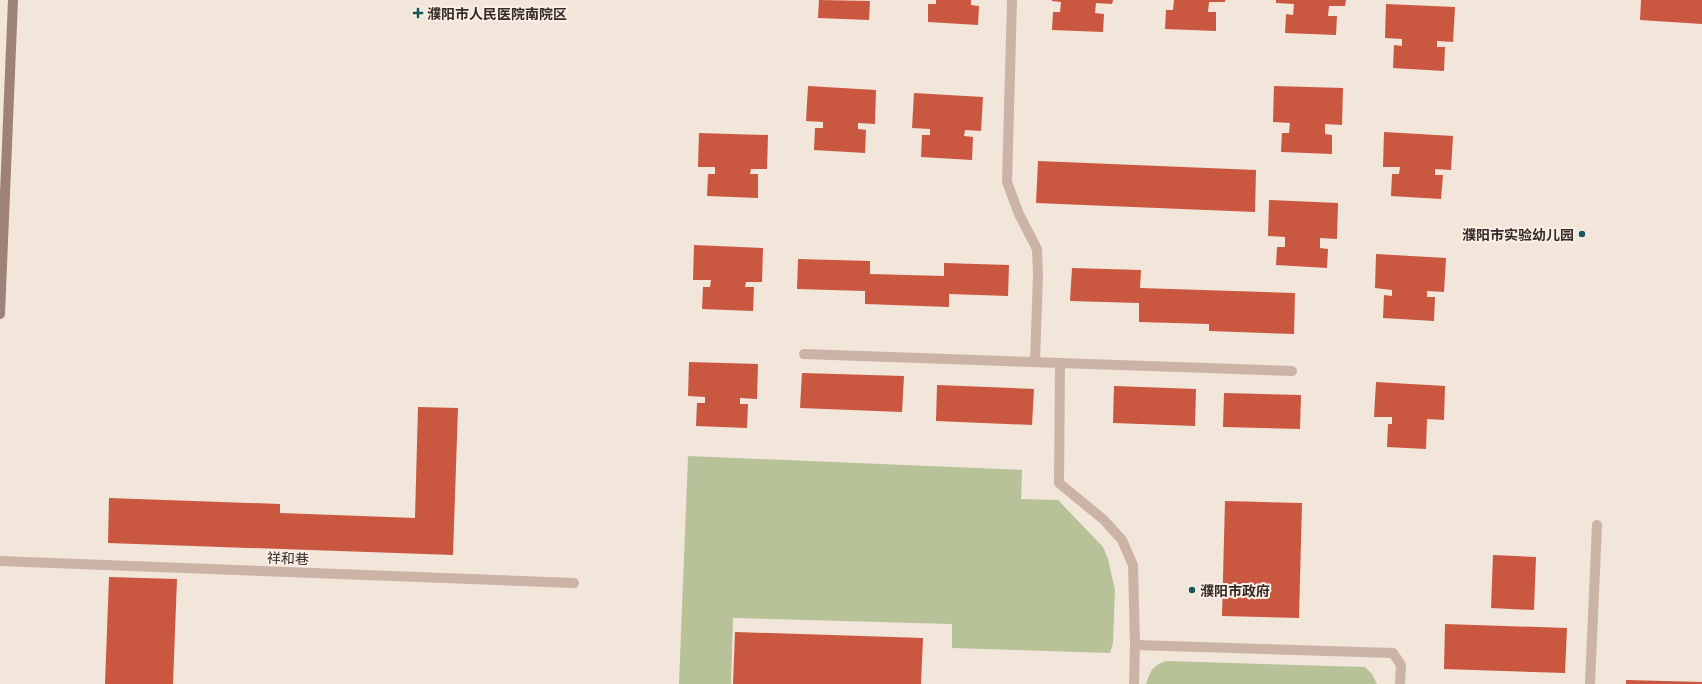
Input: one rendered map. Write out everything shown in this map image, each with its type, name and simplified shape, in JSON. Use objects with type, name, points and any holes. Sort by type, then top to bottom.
[{"type":"main road","points":[[0,314],[13,0]]},
{"type":"lane","points":[[1012,0],[1007,182],[1019,214],[1037,249],[1038,275],[1035,362]]},
{"type":"lane","points":[[804,354],[1292,371]]},
{"type":"lane","points":[[1060,363],[1059,483],[1104,520],[1122,540],[1133,565],[1135,646],[1134,684]]},
{"type":"lane","points":[[1590,684],[1596,525]]},
{"type":"lane","name":"祥和巷","points":[[0,561],[574,583]]},
{"type":"lane","points":[[1135,646],[1393,653],[1400,665],[1400,684]]},
{"type":"green space","points":[[688,456],[1022,470],[1021,499],[1058,500],[1103,547],[1108,559],[1115,590],[1113,643],[1110,653],[952,648],[952,624],[733,618],[731,684],[679,684]]},
{"type":"green space","points":[[1166,661],[1365,667],[1372,674],[1377,684],[1146,684],[1153,669]]},
{"type":"building","points":[[819,0],[870,1],[869,20],[818,18]]},
{"type":"building","points":[[936,0],[971,0],[971,5],[979,6],[978,25],[928,22],[928,4],[936,4]]},
{"type":"building","points":[[1052,0],[1113,0],[1112,4],[1096,3],[1095,13],[1104,14],[1103,32],[1052,30],[1053,12],[1060,12],[1061,2]]},
{"type":"building","points":[[1174,0],[1225,0],[1225,2],[1209,2],[1208,12],[1216,12],[1216,31],[1165,29],[1166,10],[1173,10]]},
{"type":"building","points":[[1276,0],[1346,0],[1345,6],[1329,6],[1328,16],[1337,16],[1336,35],[1285,33],[1286,14],[1293,15],[1294,4],[1276,3]]},
{"type":"building","points":[[1641,0],[1702,0],[1702,24],[1640,20]]},
{"type":"building","points":[[1386,4],[1455,7],[1453,42],[1437,41],[1437,47],[1445,47],[1444,71],[1393,68],[1394,45],[1402,46],[1402,39],[1385,38]]},
{"type":"building","points":[[808,86],[876,90],[875,124],[858,123],[858,129],[866,130],[865,153],[814,150],[815,128],[823,128],[823,122],[806,121]]},
{"type":"building","points":[[1274,86],[1343,88],[1342,125],[1325,124],[1325,134],[1332,135],[1332,154],[1281,152],[1282,133],[1289,133],[1290,123],[1273,122]]},
{"type":"building","points":[[914,93],[983,97],[981,131],[965,130],[964,136],[973,137],[972,160],[921,157],[922,135],[930,135],[930,129],[912,128]]},
{"type":"building","points":[[1384,132],[1453,136],[1451,170],[1435,169],[1435,175],[1443,175],[1441,199],[1391,196],[1392,174],[1399,174],[1400,167],[1383,167]]},
{"type":"building","points":[[699,133],[768,135],[767,169],[751,169],[750,174],[758,174],[758,198],[707,196],[708,174],[715,174],[715,167],[698,167]]},
{"type":"building","points":[[1038,161],[1256,170],[1255,212],[1036,203]]},
{"type":"building","points":[[1269,200],[1338,203],[1337,239],[1320,238],[1320,248],[1328,249],[1327,268],[1276,265],[1277,247],[1285,247],[1285,237],[1268,236]]},
{"type":"building","points":[[694,245],[763,248],[762,282],[746,282],[745,287],[754,287],[753,311],[702,309],[703,287],[710,287],[711,280],[693,280]]},
{"type":"building","points":[[1376,254],[1446,258],[1444,292],[1427,291],[1427,297],[1435,297],[1434,321],[1383,318],[1384,295],[1392,296],[1392,290],[1375,288]]},
{"type":"building","points":[[798,259],[870,261],[870,274],[944,276],[944,263],[1009,265],[1008,296],[949,294],[949,307],[865,304],[865,291],[797,289]]},
{"type":"building","points":[[1072,268],[1141,270],[1140,288],[1295,293],[1294,334],[1209,331],[1209,324],[1139,322],[1139,303],[1070,301]]},
{"type":"building","points":[[689,362],[758,364],[757,399],[740,398],[740,404],[748,404],[747,428],[696,426],[697,403],[705,403],[705,397],[688,396]]},
{"type":"building","points":[[802,373],[904,376],[902,412],[800,408]]},
{"type":"building","points":[[1376,382],[1445,386],[1444,420],[1427,419],[1426,449],[1387,447],[1388,424],[1392,424],[1392,417],[1374,417]]},
{"type":"building","points":[[937,385],[1034,389],[1032,425],[936,421]]},
{"type":"building","points":[[1114,386],[1196,389],[1195,426],[1113,423]]},
{"type":"building","points":[[1224,393],[1301,395],[1300,429],[1223,427]]},
{"type":"building","points":[[418,407],[458,408],[453,555],[108,543],[109,498],[280,504],[280,513],[415,518]]},
{"type":"building","points":[[1225,501],[1302,503],[1299,618],[1222,616]]},
{"type":"building","points":[[1493,555],[1536,557],[1534,610],[1491,608]]},
{"type":"building","points":[[109,577],[177,579],[173,684],[105,684]]},
{"type":"building","points":[[1445,624],[1567,628],[1565,673],[1444,669]]},
{"type":"building","points":[[735,632],[923,638],[921,684],[733,684]]},
{"type":"building","points":[[1626,680],[1702,682],[1702,684],[1626,684]]},
{"type":"place","name":"濮阳市人民医院南院区","points":[[418,13]]},
{"type":"place","name":"濮阳市实验幼儿园","points":[[1582,234]]},
{"type":"place","name":"濮阳市政府","points":[[1192,590]]}]
